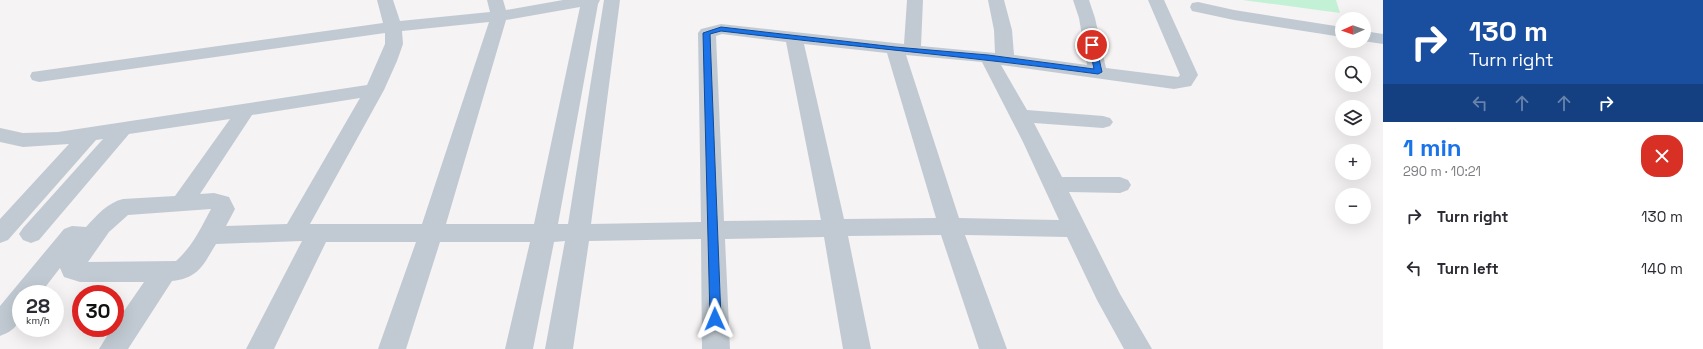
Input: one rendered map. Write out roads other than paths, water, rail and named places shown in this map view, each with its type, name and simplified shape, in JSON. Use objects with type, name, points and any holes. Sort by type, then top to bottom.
[{"type":"street","points":[[260,349],[306,232],[374,90],[394,44],[393,27],[385,0]]},
{"type":"street","points":[[39,76],[393,27],[497,8],[590,0],[544,233],[519,349]]},
{"type":"street","points":[[559,349],[578,233],[612,0]]},
{"type":"street","points":[[915,0],[903,50],[950,226],[993,349]]},
{"type":"street","points":[[996,0],[1003,30],[996,58],[1021,116],[1055,184],[1075,230],[1110,300],[1138,349]]},
{"type":"street","points":[[1080,0],[1087,18],[1098,72]]},
{"type":"street","points":[[716,349],[707,33],[721,29],[903,50],[996,58],[1174,83],[1184,82],[1189,75],[1156,0]]},
{"type":"street","points":[[1198,7],[1234,15],[1335,31]]},
{"type":"street","points":[[392,349],[431,233],[497,8]]},
{"type":"street","points":[[794,37],[834,228],[856,349]]},
{"type":"street","points":[[1371,37],[1383,39]]},
{"type":"street","points":[[0,135],[23,140],[58,139],[374,90]]},
{"type":"street","points":[[182,203],[245,111]]},
{"type":"street","points":[[1021,116],[1103,122]]},
{"type":"street","points":[[31,234],[122,130]]},
{"type":"street","points":[[0,234],[89,135]]},
{"type":"street","points":[[1055,184],[1120,185]]},
{"type":"street","points":[[34,285],[83,235],[122,207],[214,201],[222,203],[223,209],[209,236],[188,265],[182,270],[164,272],[80,272],[73,270],[72,266],[83,235]]},
{"type":"street","points":[[209,236],[306,232],[578,233],[713,229],[950,226],[1075,230]]},
{"type":"street","points":[[0,234],[83,235]]},
{"type":"street","points":[[113,349],[164,272]]},
{"type":"street","points":[[0,325],[12,310]]}]
